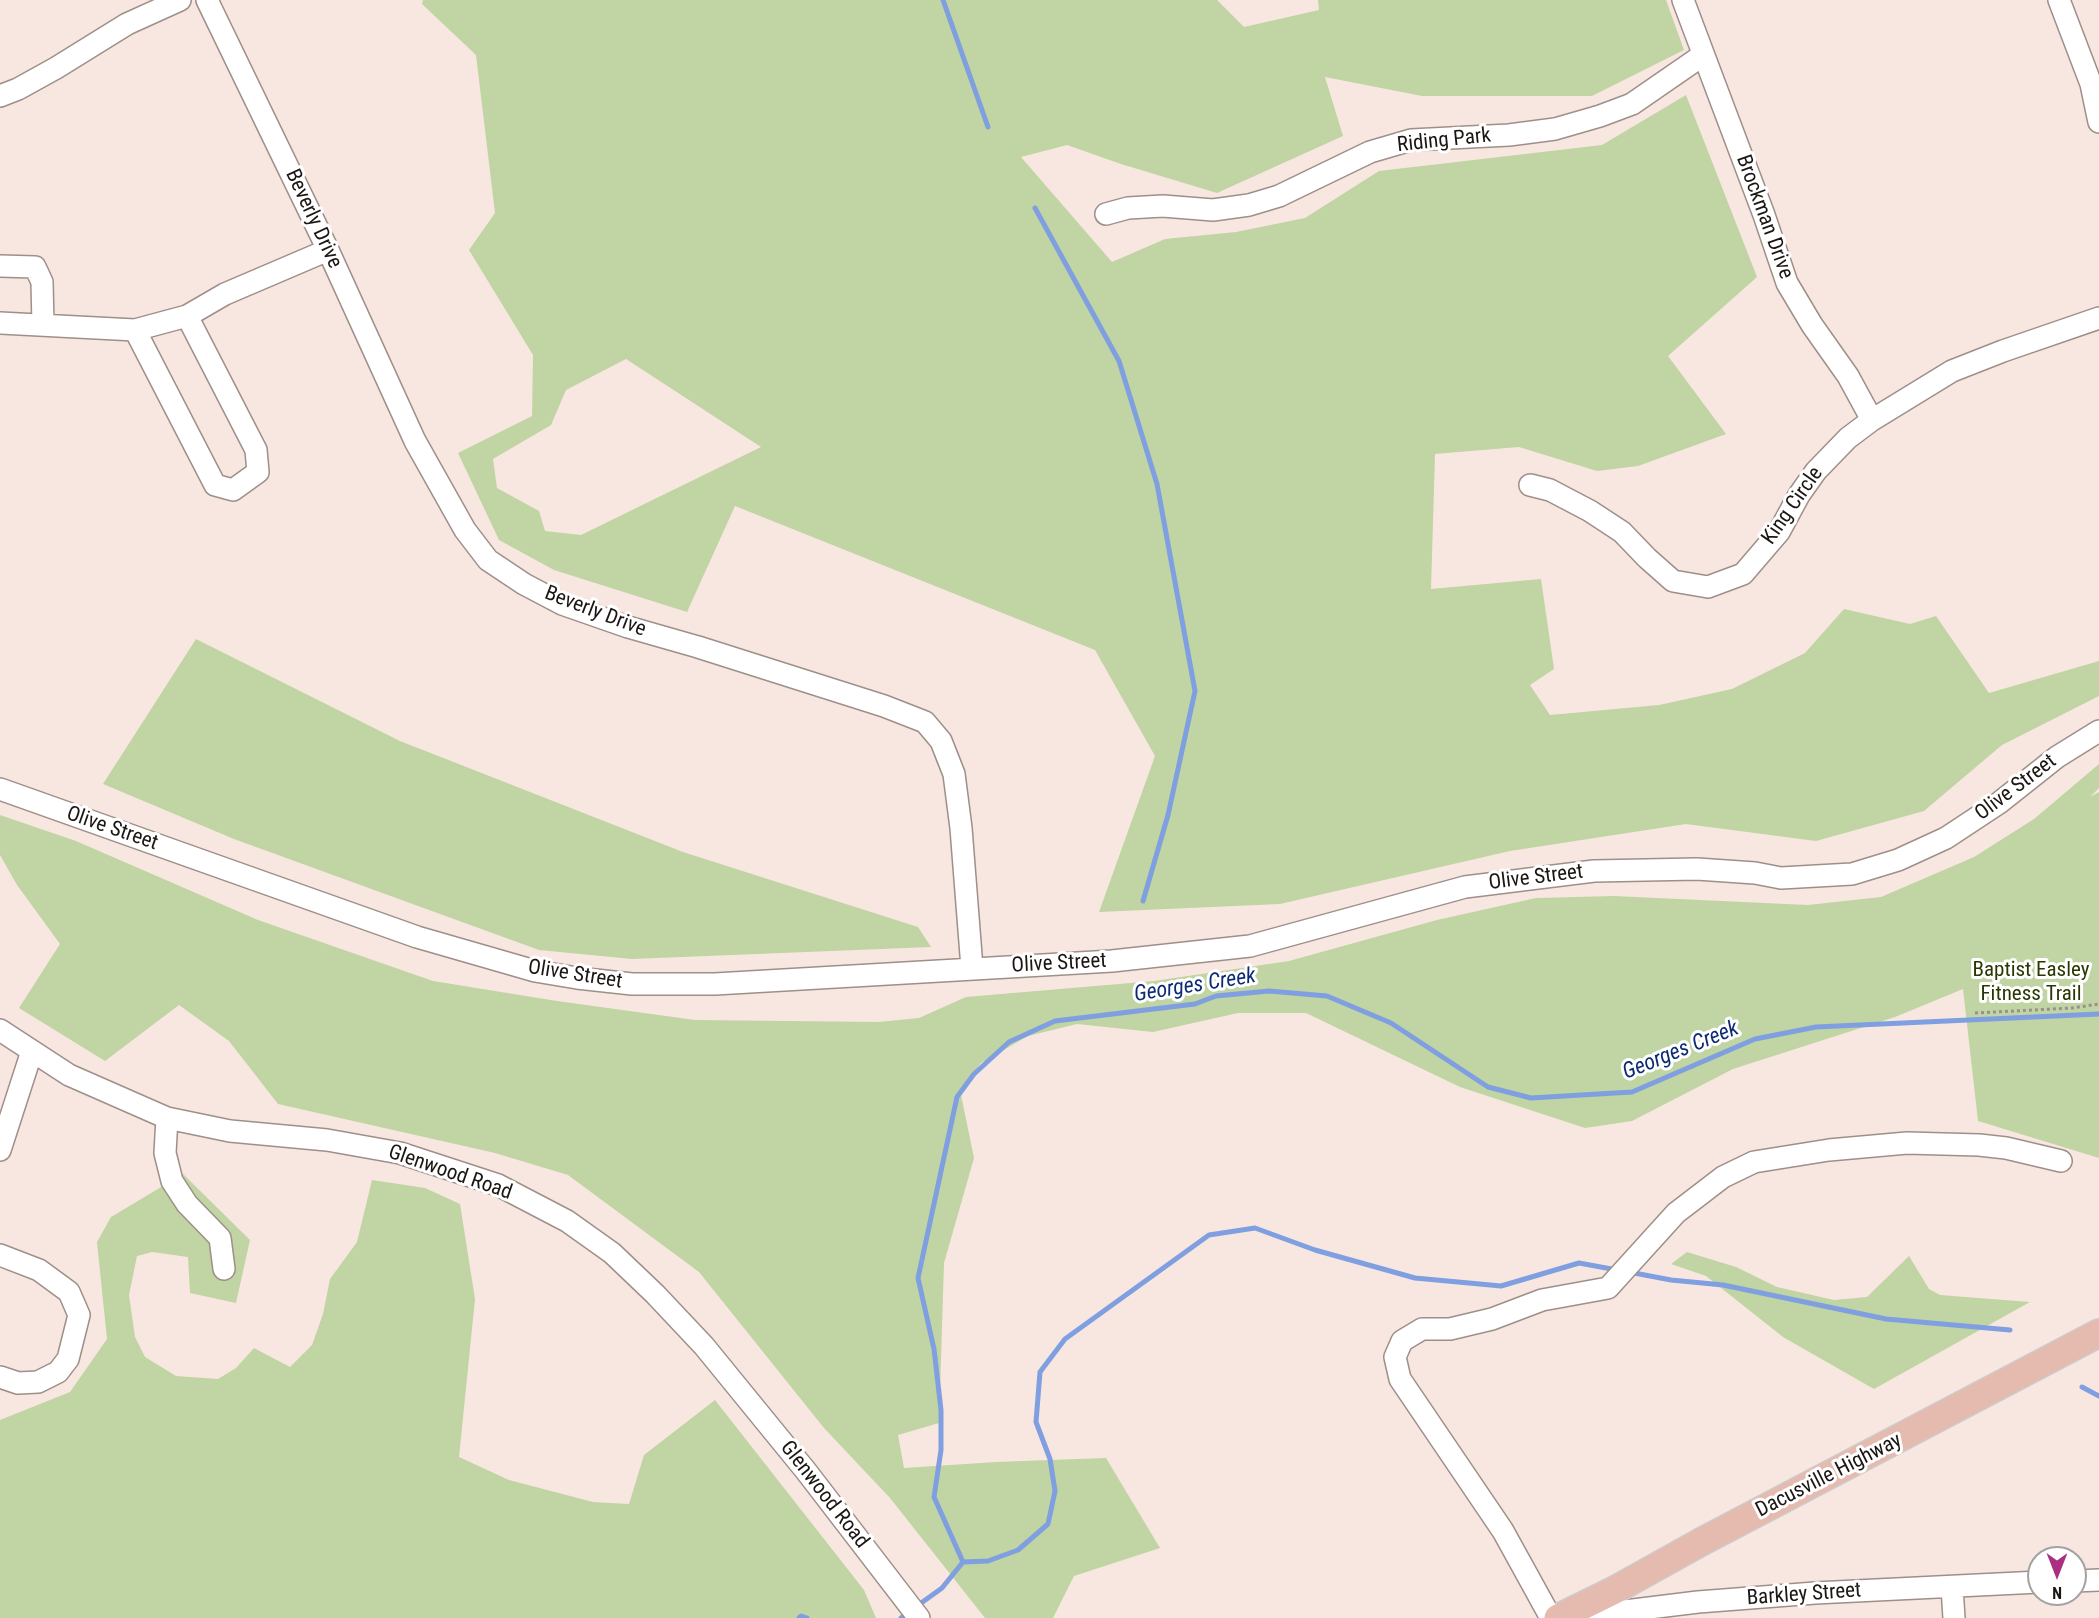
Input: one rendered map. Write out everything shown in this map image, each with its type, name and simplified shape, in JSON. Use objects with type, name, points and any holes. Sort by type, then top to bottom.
[{"type":"main road","name":"Dacusville Highway","points":[[1560,1616],[2099,1333]]},
{"type":"street","points":[[0,96],[57,68],[127,24],[180,0]]},
{"type":"street","name":"Beverly Drive","points":[[207,0],[328,249],[415,441],[465,530],[488,560],[524,584],[562,604],[628,627],[884,706],[925,722],[941,741],[954,774],[961,828],[972,968]]},
{"type":"street","name":"Brockman Drive","points":[[1683,0],[1787,282],[1812,325],[1848,376],[1872,420]]},
{"type":"street","points":[[2059,0],[2095,83],[2099,122]]},
{"type":"street","name":"Riding Park","points":[[1107,214],[1128,208],[1163,206],[1213,210],[1249,205],[1279,196],[1370,152],[1411,140],[1509,135],[1555,129],[1632,104],[1703,55]]},
{"type":"street","points":[[0,323],[135,330],[187,316],[225,294],[328,249]]},
{"type":"street","points":[[0,266],[35,267],[42,282],[43,324]]},
{"type":"street","points":[[135,330],[214,485],[233,489],[258,472],[256,450],[187,316]]},
{"type":"street","name":"King Circle","points":[[1530,485],[1550,489],[1590,510],[1622,532],[1673,581],[1708,587],[1743,573],[1779,531],[1799,495],[1816,471],[1848,438],[1872,420],[1952,371],[2099,318]]},
{"type":"street","name":"Olive Street","points":[[0,789],[417,937],[535,971],[632,984],[715,984],[1112,961],[1250,946],[1465,887],[1593,871],[1697,869],[1755,873],[1781,878],[1852,874],[1898,860],[1946,838],[1999,803],[2057,757],[2099,731]]},
{"type":"street","name":"Glenwood Road","points":[[0,1030],[69,1075],[166,1118],[230,1131],[327,1140],[400,1153],[498,1185],[567,1221],[612,1253],[704,1346],[806,1471],[919,1618]]},
{"type":"street","points":[[0,1150],[32,1051]]},
{"type":"street","points":[[166,1118],[165,1153],[172,1181],[187,1204],[220,1238],[224,1269]]},
{"type":"street","points":[[1560,1616],[1400,1379],[1395,1357],[1402,1341],[1422,1329],[1450,1329],[1492,1319],[1542,1300],[1608,1288],[1676,1213],[1723,1177],[1754,1162],[1829,1150],[1907,1143],[1953,1143],[2006,1148],[2061,1161]]},
{"type":"street","points":[[0,1255],[39,1270],[69,1292],[80,1316],[68,1359],[58,1372],[38,1382],[18,1383],[0,1377]]},
{"type":"street","name":"Barkley Street","points":[[1560,1616],[1815,1593],[2027,1583]]},
{"type":"street","points":[[1952,1587],[1954,1618]]},
{"type":"path","points":[[1975,1013],[2072,1008],[2099,1004]]},
{"type":"green space","points":[[423,0],[1217,0],[1244,27],[1319,10],[1318,0],[1666,0],[1684,50],[1592,96],[1422,96],[1325,77],[1343,136],[1217,193],[1067,145],[1021,157],[1112,262],[1165,239],[1236,232],[1305,218],[1379,171],[1602,145],[1686,95],[1757,277],[1668,356],[1726,434],[1638,466],[1597,471],[1519,447],[1435,454],[1431,589],[1541,579],[1554,669],[1530,685],[1550,715],[1659,705],[1732,689],[1805,653],[1844,609],[1910,624],[1936,616],[1989,693],[2099,661],[2099,696],[2002,745],[1924,811],[1816,841],[1686,824],[1510,851],[1280,904],[1099,912],[1155,756],[1095,650],[735,506],[687,612],[554,570],[499,540],[458,453],[532,416],[533,355],[469,250],[495,213],[476,55],[422,4]],"holes":[[[626,359],[761,447],[581,535],[545,531],[539,511],[497,488],[493,459],[551,425],[566,390]]]},
{"type":"green space","points":[[196,639],[400,741],[683,852],[918,927],[931,947],[632,959],[539,950],[234,839],[103,784]]},
{"type":"green space","name":"Baptist Easley Fitness Trail","points":[[2099,764],[2099,788],[2090,797],[2099,792],[2099,1158],[1978,1121],[1963,989],[1895,1017],[1733,1069],[1632,1121],[1585,1128],[1460,1087],[1306,1013],[1238,1013],[1153,1032],[1077,1024],[1028,1036],[981,1063],[960,1090],[974,1158],[944,1263],[939,1423],[898,1435],[904,1468],[1106,1458],[1160,1548],[1074,1576],[1053,1618],[985,1618],[890,1498],[824,1428],[699,1272],[568,1175],[495,1153],[278,1104],[229,1041],[179,1005],[105,1061],[19,1008],[60,944],[17,885],[0,855],[0,815],[76,841],[258,920],[433,981],[695,1020],[879,1022],[919,1018],[966,997],[1154,981],[1289,961],[1437,920],[1536,898],[1614,896],[1808,905],[1881,897],[1974,857],[2034,819]]},
{"type":"green space","points":[[183,1174],[250,1240],[236,1303],[190,1293],[188,1257],[152,1252],[137,1256],[129,1295],[135,1337],[145,1357],[176,1376],[218,1379],[236,1368],[254,1348],[290,1367],[312,1345],[323,1314],[330,1279],[357,1242],[372,1180],[425,1188],[460,1204],[475,1299],[459,1457],[509,1480],[593,1502],[629,1504],[644,1455],[715,1400],[864,1590],[876,1618],[0,1618],[0,1420],[70,1392],[107,1339],[97,1242],[111,1217]]},
{"type":"green space","points":[[1687,1252],[1736,1267],[1777,1287],[1834,1300],[1867,1297],[1909,1256],[1929,1289],[1940,1295],[2030,1302],[1874,1389],[1783,1337],[1706,1276],[1671,1264]]},
{"type":"waterway","points":[[943,0],[988,127]]},
{"type":"waterway","points":[[1035,208],[1119,361],[1157,484],[1195,691],[1168,815],[1143,901]]},
{"type":"waterway","name":"Georges Creek","points":[[963,1562],[934,1497],[941,1450],[941,1410],[934,1349],[918,1278],[957,1097],[974,1074],[1009,1042],[1055,1021],[1195,1004],[1216,996],[1269,991],[1327,996],[1391,1023],[1488,1087],[1531,1098],[1632,1092],[1755,1039],[1816,1027],[2099,1014]]},
{"type":"waterway","points":[[963,1562],[988,1561],[1018,1550],[1048,1524],[1055,1491],[1050,1459],[1036,1422],[1040,1372],[1065,1339],[1209,1235],[1255,1228],[1315,1250],[1415,1278],[1501,1286],[1579,1263],[1617,1270]]},
{"type":"waterway","points":[[1629,1272],[1671,1280],[1723,1285],[1886,1319],[2010,1330]]},
{"type":"waterway","points":[[2082,1387],[2099,1396]]},
{"type":"waterway","name":"Georges Creek","points":[[917,1606],[942,1588],[963,1562]]},
{"type":"waterway","name":"Georges Creek","points":[[901,1618],[909,1612]]},
{"type":"waterway","name":"Georges Creek","points":[[799,1618],[801,1616],[807,1618]]}]
